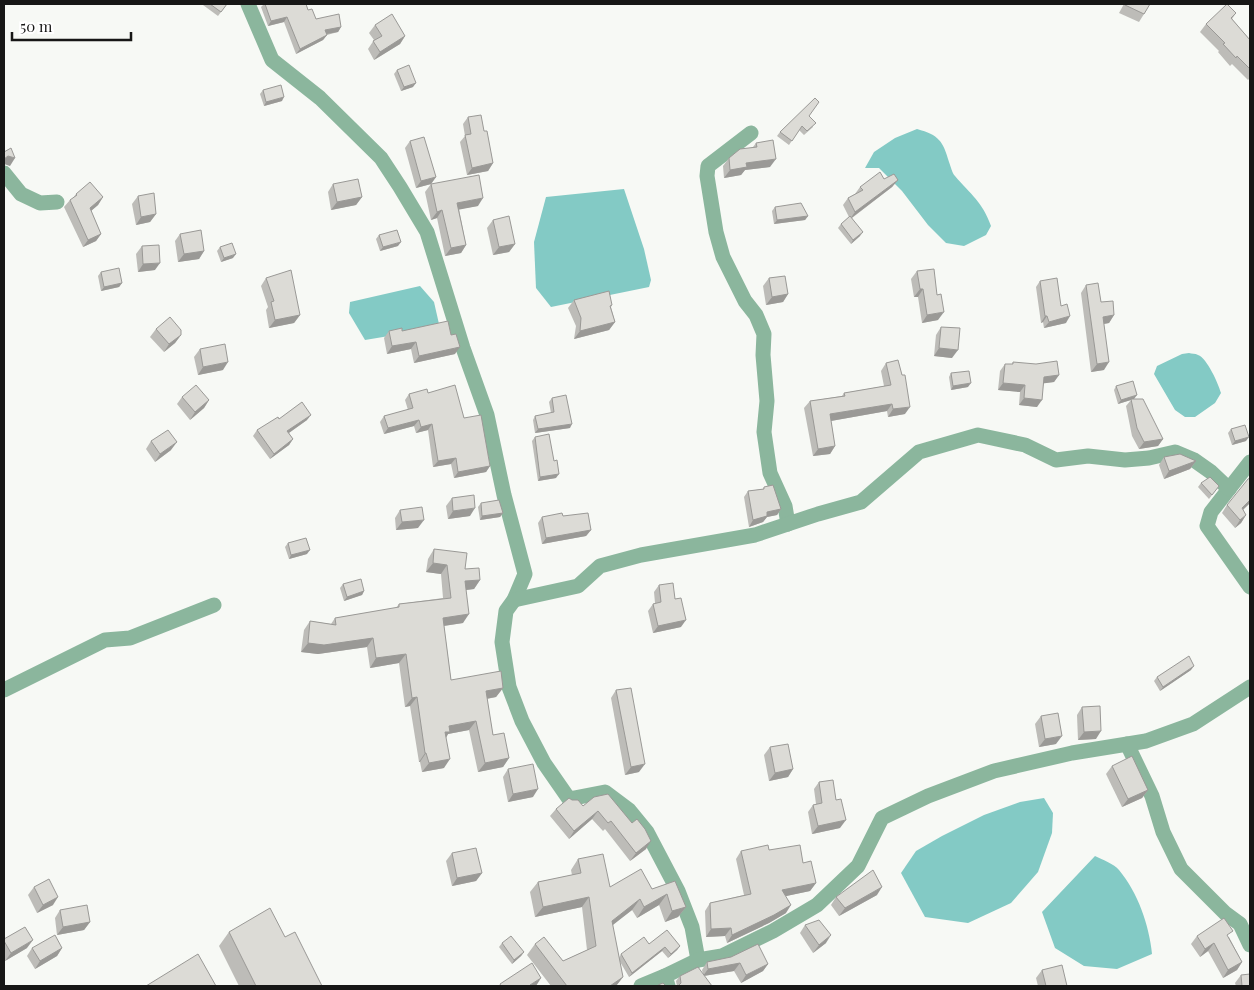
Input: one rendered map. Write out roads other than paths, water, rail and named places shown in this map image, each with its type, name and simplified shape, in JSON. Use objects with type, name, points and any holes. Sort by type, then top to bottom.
[{"type":"street","points":[[248,4],[272,60],[320,98],[381,158],[427,232],[463,348],[487,415],[504,495],[525,574],[514,600],[506,611],[502,642],[509,687],[522,720],[544,763],[568,799],[605,792],[629,810],[647,832],[678,891],[692,928],[698,960]]},
{"type":"street","points":[[751,133],[708,166],[707,176],[716,232],[723,257],[745,301],[756,315],[764,334],[763,356],[767,401],[764,432],[770,473],[785,506],[788,524]]},
{"type":"street","points":[[4,173],[21,194],[40,203],[57,202]]},
{"type":"street","points":[[514,600],[578,586],[600,566],[641,555],[755,535],[861,502],[919,452],[978,435],[1025,445],[1056,460],[1088,456],[1125,460],[1149,458],[1175,452],[1194,460],[1211,472],[1229,489]]},
{"type":"street","points":[[1250,462],[1211,512],[1207,526],[1250,587]]},
{"type":"street","points":[[4,690],[105,640],[130,638],[214,605]]},
{"type":"street","points":[[641,986],[667,981],[698,960],[722,956],[773,931],[817,905],[858,866],[882,818],[928,796],[994,772],[1072,753],[1146,741],[1193,724],[1250,687]]},
{"type":"street","points":[[1128,744],[1152,796],[1163,832],[1181,869],[1226,914],[1240,924],[1250,945]]},
{"type":"water","points":[[917,129],[935,137],[942,144],[954,175],[976,199],[988,217],[991,226],[986,235],[964,246],[946,243],[928,225],[902,191],[879,168],[865,168],[874,152],[895,138]]},
{"type":"water","points":[[624,189],[644,249],[651,280],[649,287],[551,307],[536,288],[534,242],[546,197]]},
{"type":"water","points":[[420,286],[434,302],[439,324],[401,334],[365,340],[349,313],[350,302]]},
{"type":"water","points":[[1182,354],[1197,354],[1205,361],[1215,377],[1221,393],[1215,403],[1195,417],[1185,417],[1175,410],[1154,374],[1157,366]]},
{"type":"water","points":[[1044,798],[1053,813],[1052,833],[1038,872],[1011,903],[968,923],[925,917],[901,873],[916,851],[984,815],[1020,802]]},
{"type":"water","points":[[1095,856],[1114,866],[1126,879],[1142,910],[1150,943],[1152,954],[1117,969],[1084,966],[1055,948],[1042,912]]}]
